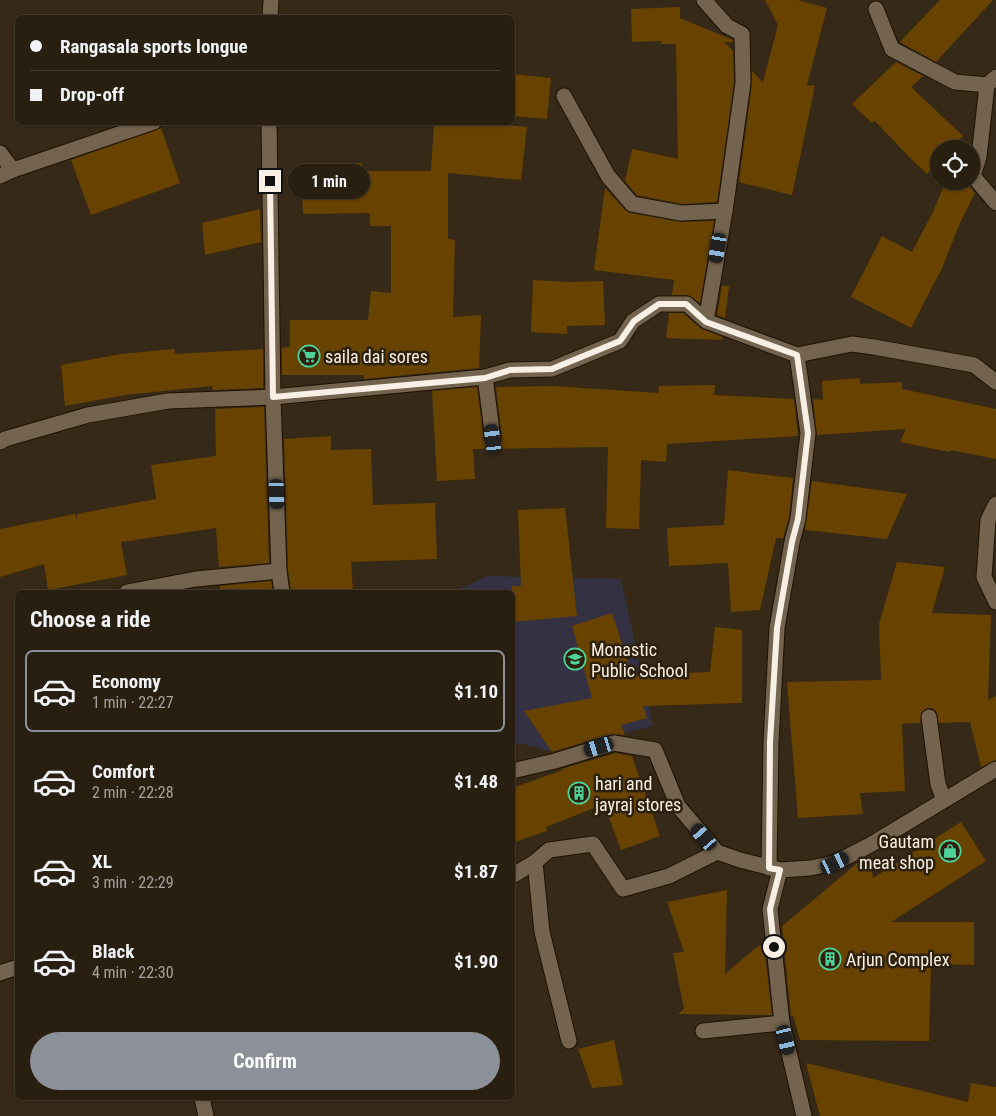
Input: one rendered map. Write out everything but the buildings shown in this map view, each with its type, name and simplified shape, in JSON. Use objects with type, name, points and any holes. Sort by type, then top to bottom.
[{"type":"street","points":[[270,15],[271,0]]},
{"type":"street","points":[[704,0],[727,26],[742,34],[743,83],[725,211],[706,322]]},
{"type":"street","points":[[876,9],[892,49],[955,82],[992,81],[979,157],[973,176],[996,203]]},
{"type":"street","points":[[564,96],[608,176],[632,204],[681,213],[725,211]]},
{"type":"street","points":[[0,153],[7,173],[145,125]]},
{"type":"street","points":[[269,125],[273,397],[279,571],[282,590]]},
{"type":"street","points":[[0,442],[88,416],[168,401],[273,397],[485,378],[510,370],[552,369],[620,341],[634,321],[659,304],[686,304],[706,322],[797,355],[852,344],[974,365],[996,382]]},
{"type":"street","points":[[797,355],[808,433],[798,519],[792,542],[777,628],[770,742],[774,869],[770,909],[782,1023],[804,1116]]},
{"type":"street","points":[[485,378],[493,439]]},
{"type":"street","points":[[996,504],[988,520],[984,577],[996,602]]},
{"type":"street","points":[[138,590],[196,579],[279,571]]},
{"type":"street","points":[[929,717],[938,784],[944,800]]},
{"type":"street","points":[[515,770],[555,761],[614,743],[655,750],[678,806],[717,852],[774,869],[810,868],[835,863],[870,845],[996,769]]},
{"type":"street","points":[[515,874],[535,862],[549,850],[593,844],[623,889],[668,876],[717,852]]},
{"type":"street","points":[[535,862],[542,932],[569,1042]]},
{"type":"street","points":[[0,973],[15,969]]},
{"type":"street","points":[[704,1031],[782,1023]]},
{"type":"street","points":[[202,1100],[206,1116]]},
{"type":"shaded area","name":"Monastic Public School","points":[[487,576],[621,579],[653,726],[548,751],[521,743],[515,744],[515,590],[457,590]]},
{"type":"place","name":"saila dai sores","points":[[309,356]]},
{"type":"place","name":"Monastic Public School","points":[[575,659]]},
{"type":"place","name":"hari and jayraj stores","points":[[579,793]]},
{"type":"place","name":"Gautam meat shop","points":[[950,851]]},
{"type":"place","name":"Arjun Complex","points":[[830,959]]},
{"type":"route","points":[[270,181],[273,397],[485,378],[510,370],[552,369],[620,341],[634,321],[659,304],[686,304],[706,322],[797,355],[808,433],[798,519],[792,542],[777,628],[770,742],[769,868],[780,870],[770,909],[774,947]]}]
